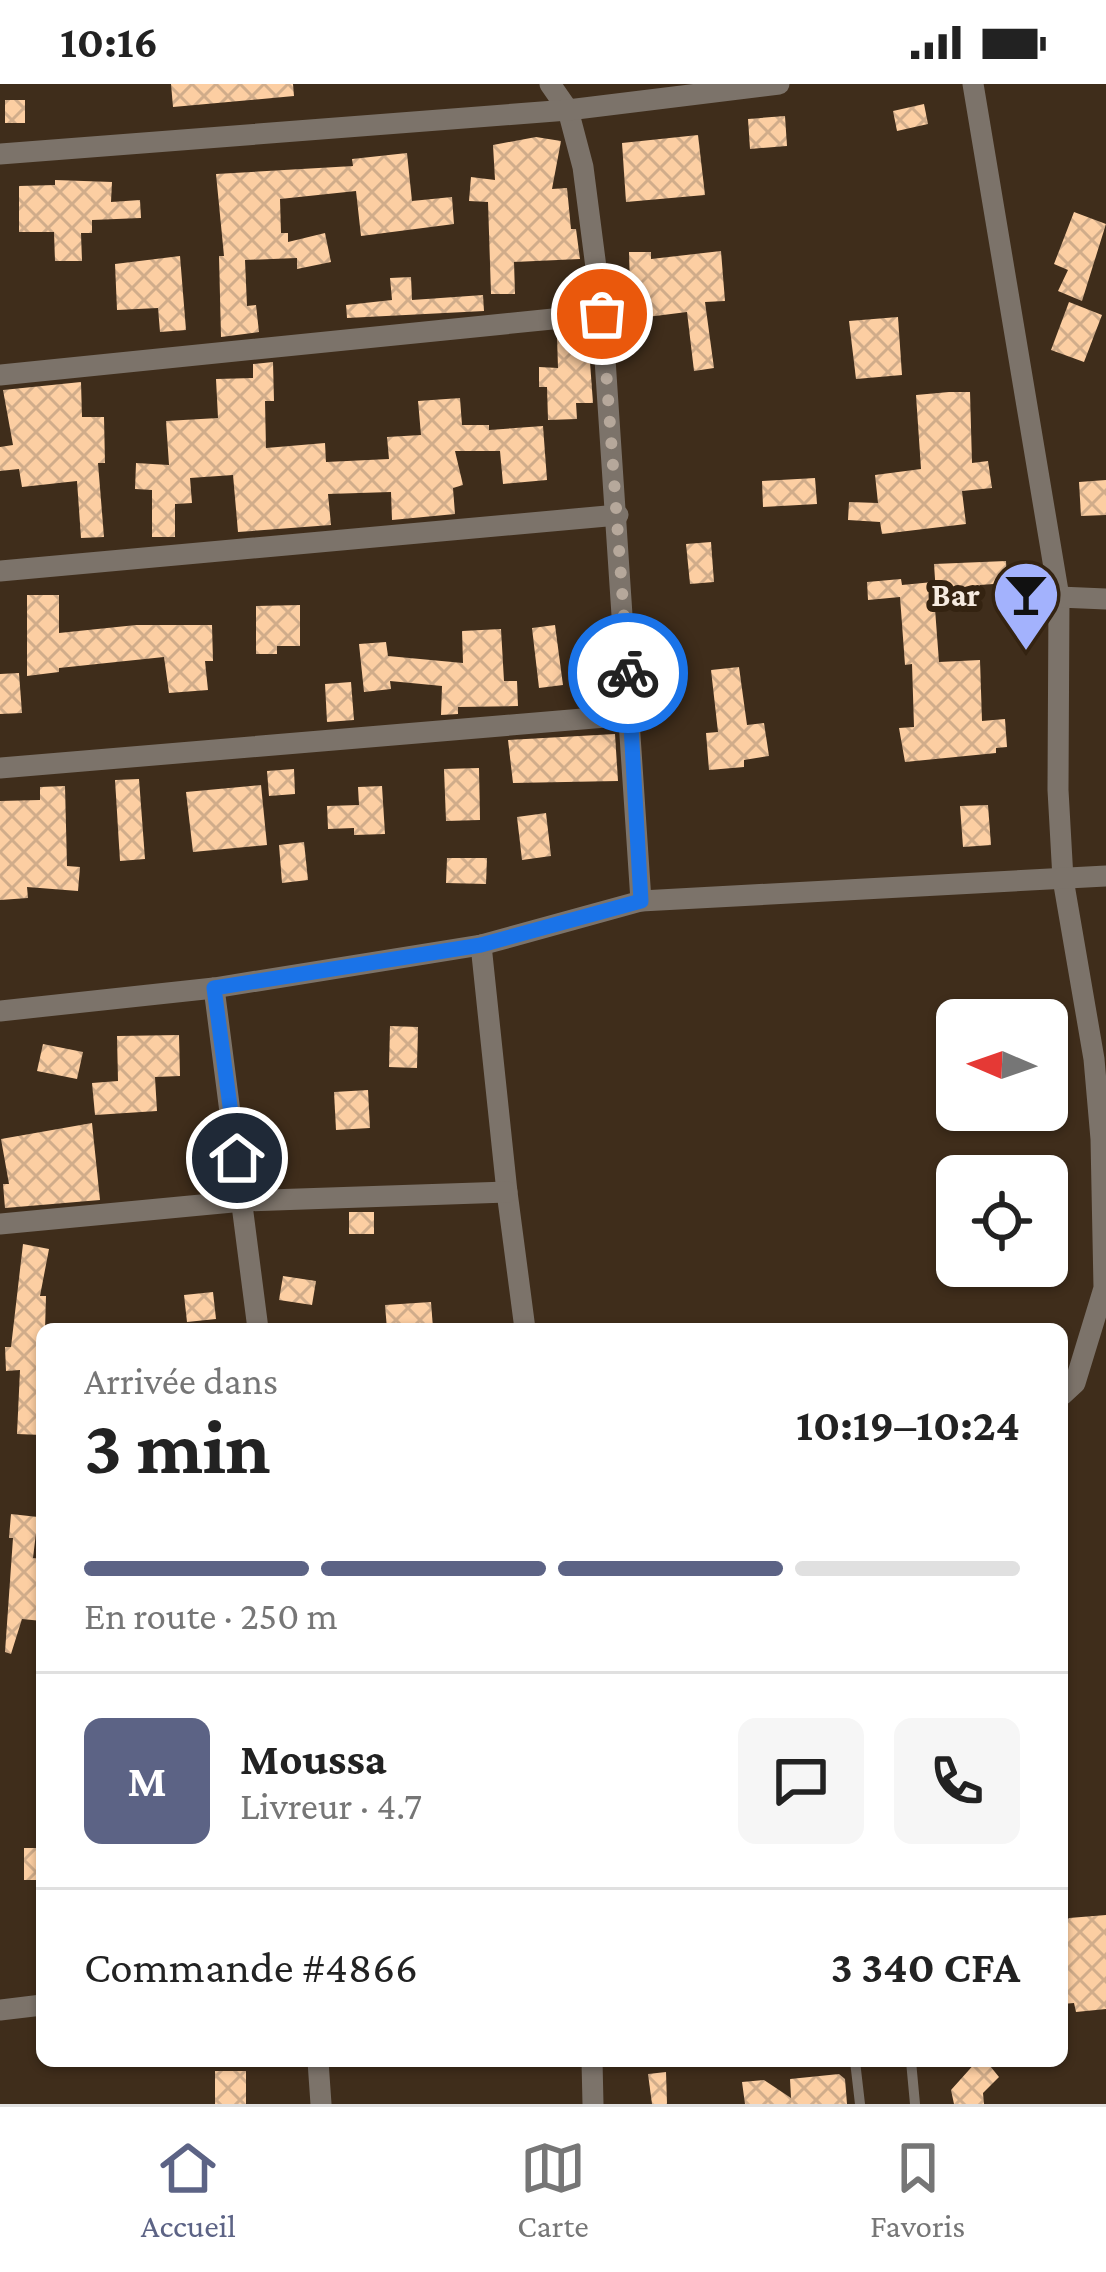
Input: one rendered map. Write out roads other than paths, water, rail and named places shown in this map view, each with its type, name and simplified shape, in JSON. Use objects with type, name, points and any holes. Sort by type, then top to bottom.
[{"type":"street","points":[[550,84],[568,110],[583,167],[602,314],[641,901]]},
{"type":"street","points":[[0,154],[568,110],[779,84]]},
{"type":"street","points":[[974,84],[1059,597],[1058,790],[1064,879],[1100,1059],[1105,1288],[1075,1383],[1068,1389]]},
{"type":"street","points":[[0,375],[602,314]]},
{"type":"street","points":[[0,571],[618,514]]},
{"type":"street","points":[[1059,597],[1106,599]]},
{"type":"street","points":[[0,768],[631,715]]},
{"type":"street","points":[[0,1011],[214,988],[481,945],[641,901],[1106,876]]},
{"type":"street","points":[[481,945],[506,1192],[525,1323]]},
{"type":"street","points":[[214,988],[257,1323]]},
{"type":"street","points":[[0,1224],[243,1201],[506,1192]]},
{"type":"street","points":[[0,2010],[36,2006]]},
{"type":"street","points":[[318,2067],[321,2104]]},
{"type":"street","points":[[592,2067],[593,2104]]},
{"type":"lane","points":[[856,2067],[860,2104]]},
{"type":"lane","points":[[912,2067],[915,2104]]},
{"type":"place","name":"Bar","points":[[1026,653]]}]
